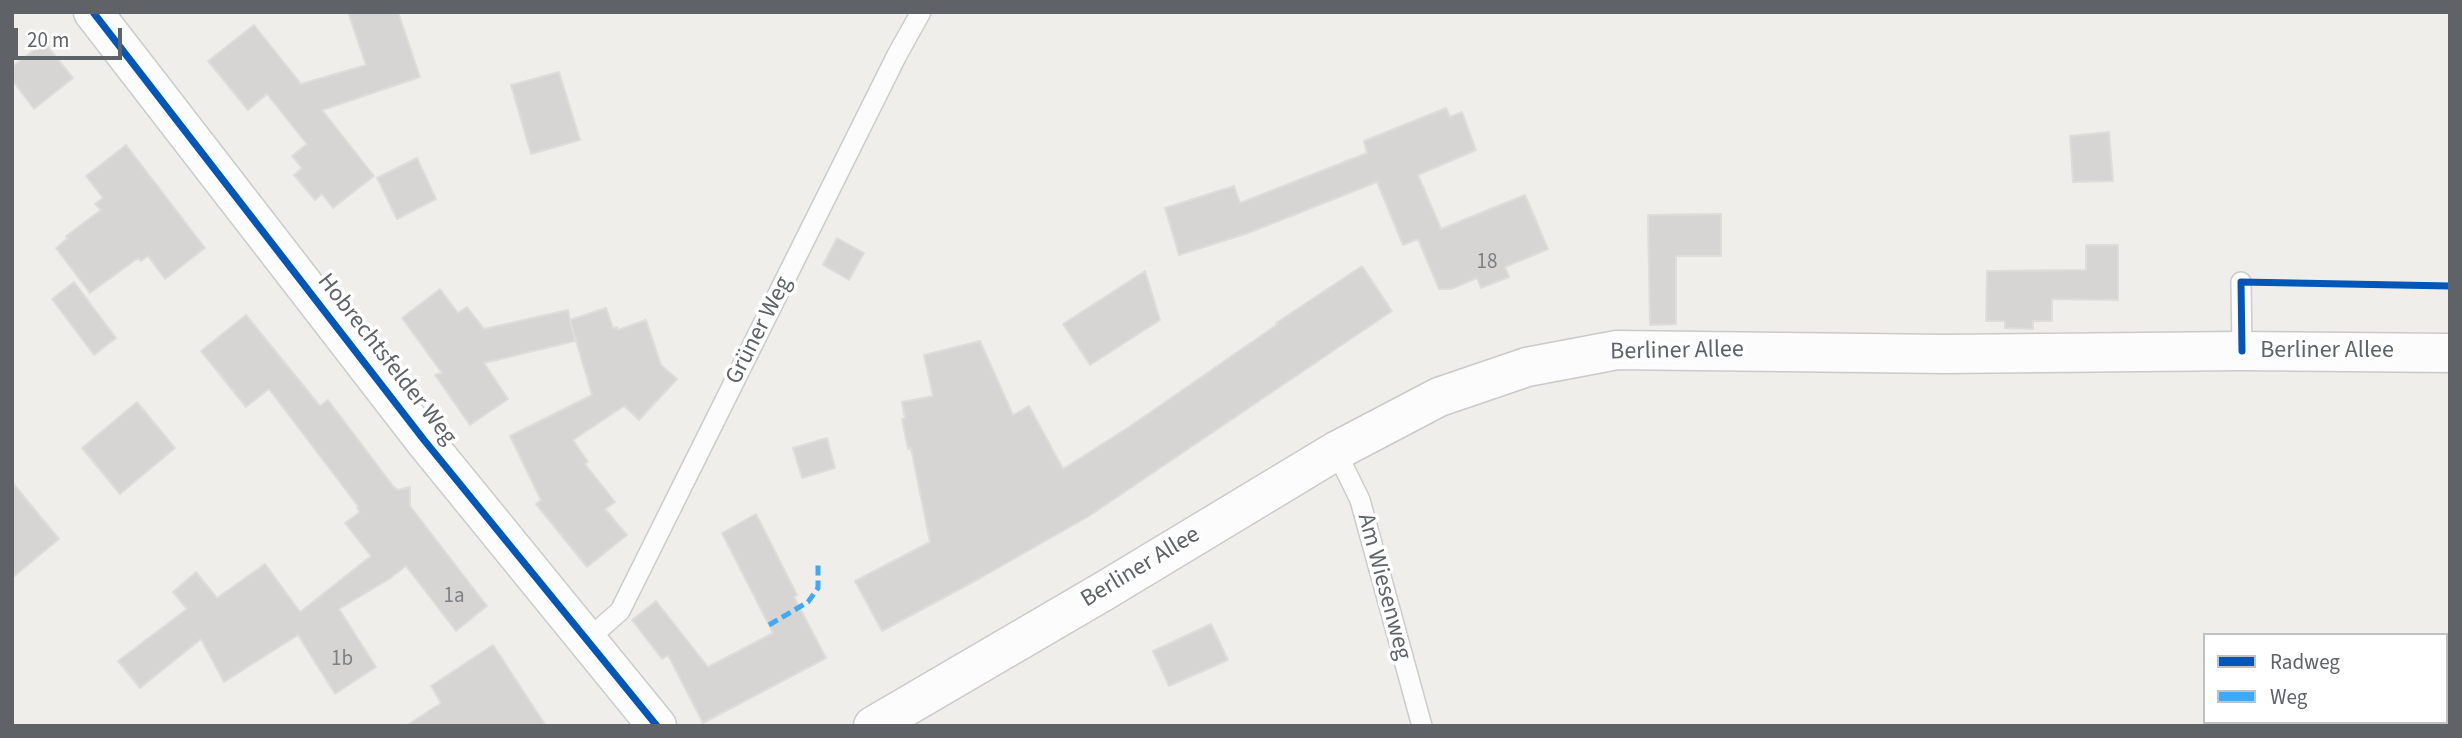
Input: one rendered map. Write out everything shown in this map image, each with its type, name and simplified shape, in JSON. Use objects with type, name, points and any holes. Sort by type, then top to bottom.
[{"type":"main road","name":"Hobrechtsfelder Weg","points":[[93,12],[430,449],[657,726]]},
{"type":"main road","name":"Berliner Allee","points":[[873,726],[1336,451],[1439,397],[1527,367],[1617,350],[1945,354],[2242,351],[2450,353]]},
{"type":"lane","name":"Grüner Weg","points":[[587,640],[620,611],[897,55],[921,12]]},
{"type":"lane","points":[[2241,282],[2242,351]]},
{"type":"lane","name":"Am Wiesenweg","points":[[1336,451],[1360,500],[1422,726]]},
{"type":"building","points":[[348,12],[398,12],[420,77],[322,110],[374,176],[333,208],[322,194],[315,200],[294,175],[302,168],[292,156],[307,144],[267,94],[248,110],[208,61],[254,25],[301,84],[366,65]]},
{"type":"building","points":[[44,42],[73,78],[34,109],[12,80],[12,67]]},
{"type":"building","points":[[559,72],[580,140],[531,154],[511,85]]},
{"type":"building","points":[[1446,108],[1450,117],[1462,112],[1476,150],[1418,175],[1441,229],[1525,195],[1548,249],[1505,267],[1509,277],[1481,288],[1477,278],[1451,289],[1439,289],[1418,239],[1403,245],[1377,182],[1248,233],[1179,255],[1165,208],[1234,186],[1240,203],[1367,153],[1364,141]]},
{"type":"building","points":[[2109,132],[2113,181],[2073,182],[2070,136]]},
{"type":"building","points":[[126,145],[205,248],[165,279],[148,256],[141,261],[138,258],[90,293],[56,248],[68,238],[66,236],[101,210],[95,204],[103,198],[86,176]]},
{"type":"building","points":[[417,158],[436,199],[397,219],[377,178]]},
{"type":"building","points":[[1721,214],[1721,256],[1676,256],[1676,324],[1650,325],[1648,215]]},
{"type":"building","points":[[837,238],[864,253],[849,280],[823,265]]},
{"type":"building","points":[[2086,245],[2118,245],[2118,300],[2052,299],[2052,321],[2033,321],[2033,329],[2005,328],[2005,321],[1986,321],[1987,271],[2086,270]]},
{"type":"building","points":[[1362,266],[1392,311],[1089,516],[882,631],[855,581],[930,542],[911,448],[908,449],[902,419],[905,418],[902,402],[933,396],[924,355],[980,341],[1013,415],[1029,406],[1063,469],[1129,427]]},
{"type":"building","points":[[1145,271],[1160,320],[1090,365],[1063,324]]},
{"type":"building","points":[[74,282],[116,338],[94,355],[52,299]]},
{"type":"building","points":[[440,289],[458,313],[467,307],[484,329],[568,310],[575,341],[484,363],[508,399],[470,425],[435,375],[442,373],[402,318]]},
{"type":"building","points":[[606,308],[613,328],[617,327],[618,330],[646,320],[661,365],[677,379],[639,420],[624,406],[573,440],[588,462],[585,464],[615,502],[605,509],[627,535],[587,567],[536,504],[541,500],[510,436],[592,395],[570,320]]},
{"type":"building","points":[[246,315],[320,406],[328,400],[393,486],[398,490],[410,487],[410,506],[487,606],[456,631],[406,566],[339,609],[376,667],[335,694],[298,635],[224,682],[201,639],[140,688],[118,661],[187,609],[173,592],[196,572],[217,598],[265,564],[300,612],[371,556],[345,523],[360,512],[358,506],[269,389],[246,407],[201,351]]},
{"type":"building","points":[[137,402],[175,448],[120,494],[82,448]]},
{"type":"building","points":[[827,438],[835,468],[802,478],[793,448]]},
{"type":"building","points":[[12,482],[59,539],[12,578]]},
{"type":"building","points":[[756,514],[797,595],[794,597],[826,658],[703,723],[668,655],[662,659],[632,620],[656,601],[708,667],[773,633],[722,533]]},
{"type":"building","points":[[1211,624],[1228,660],[1169,686],[1153,651]]},
{"type":"building","points":[[493,645],[546,726],[406,726],[441,703],[431,686]]},
{"type":"marked path","points":[[769,625],[808,602],[818,588],[818,565]]},
{"type":"cycle path","points":[[93,12],[424,440],[657,726]]},
{"type":"cycle path","points":[[2242,351],[2241,282],[2450,286]]}]
